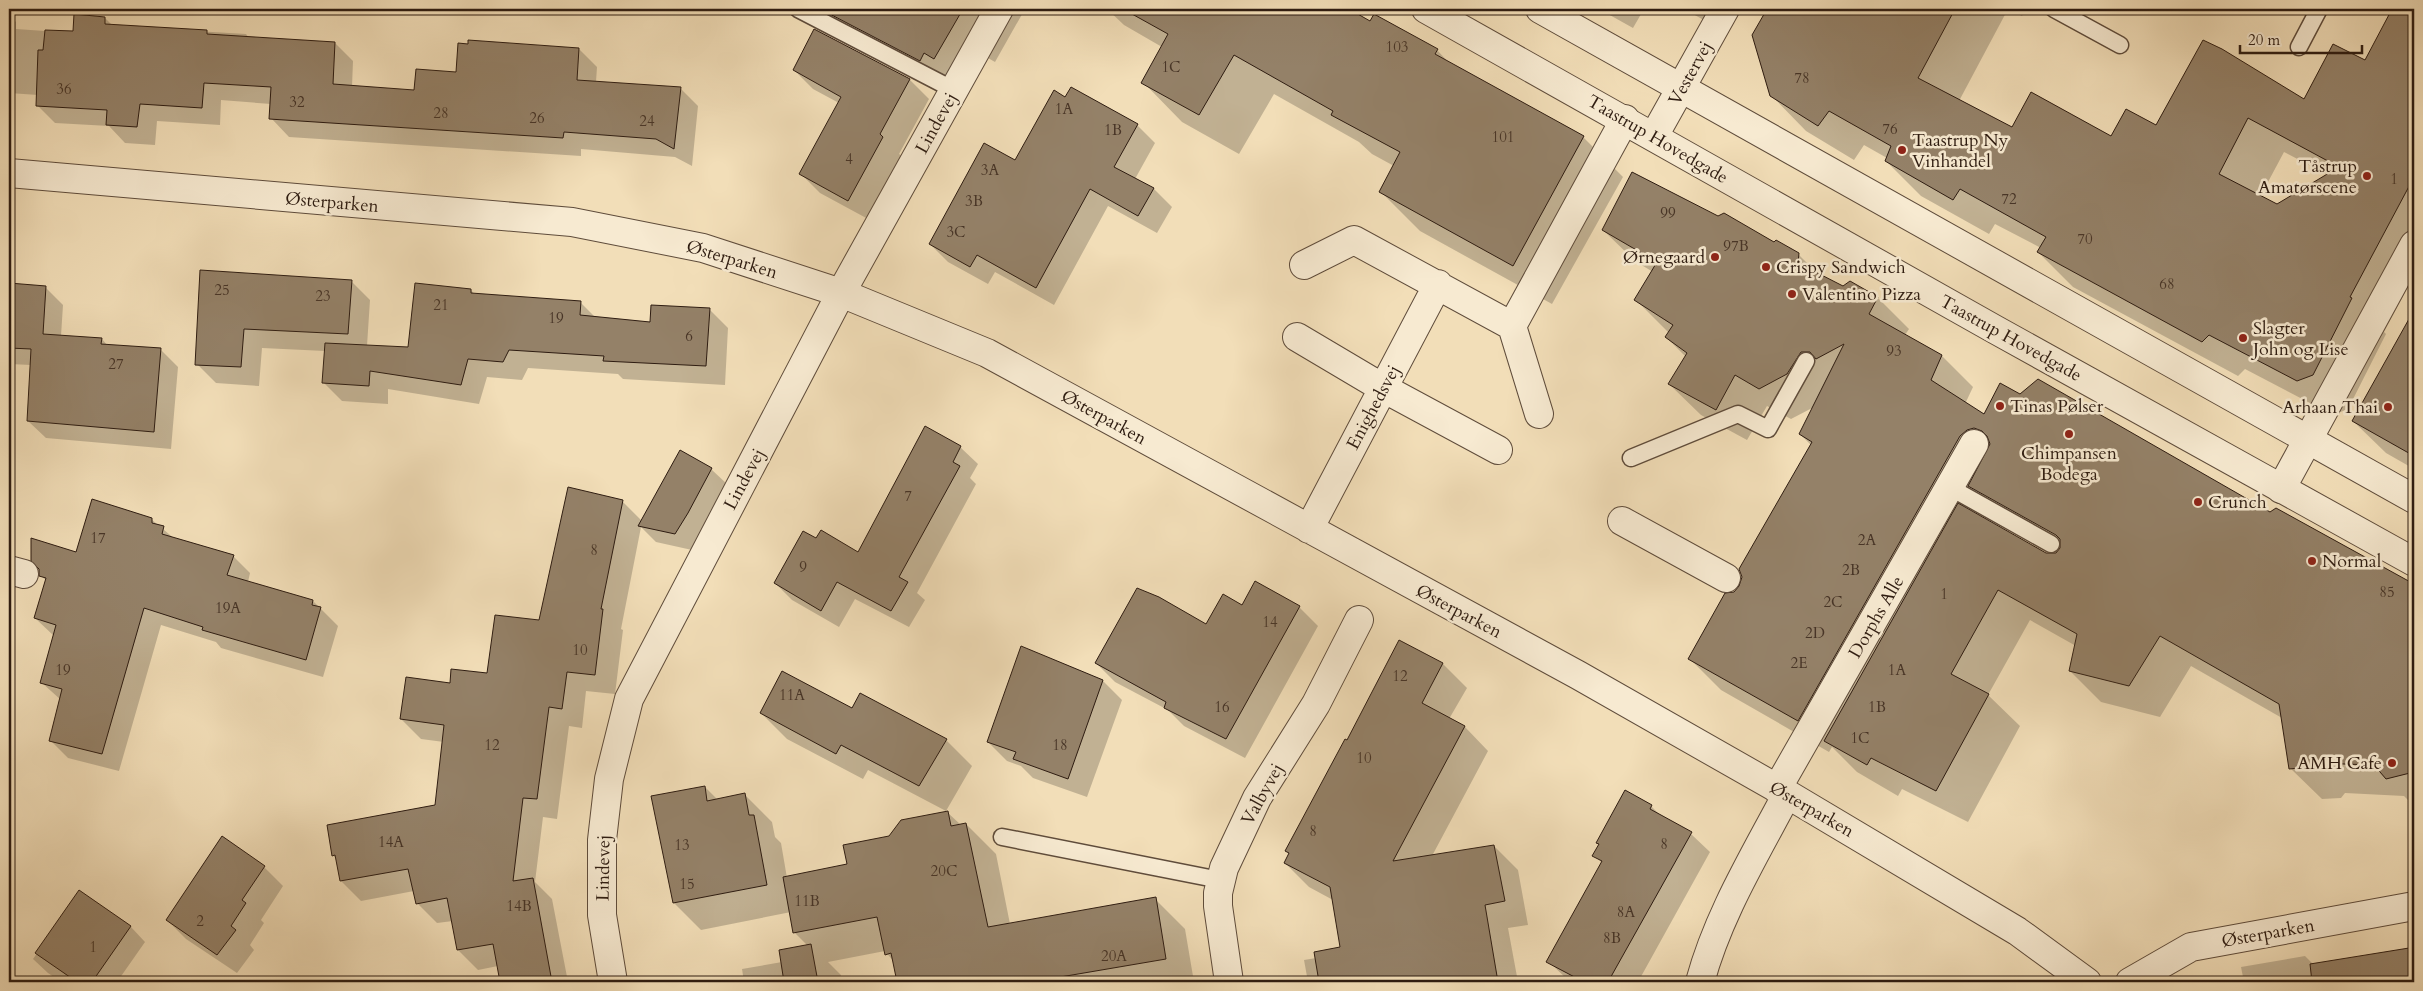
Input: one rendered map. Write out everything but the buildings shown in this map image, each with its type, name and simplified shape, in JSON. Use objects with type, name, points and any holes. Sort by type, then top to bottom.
[{"type":"street","name":"Lindevej","points":[[613,982],[602,915],[602,840],[608,779],[629,699],[841,293],[999,9]]},
{"type":"street","name":"Taastrup Hovedgade","points":[[1426,9],[2414,562]]},
{"type":"street","points":[[1540,9],[2414,499]]},
{"type":"street","name":"Vestervej","points":[[1654,136],[1725,9]]},
{"type":"street","points":[[1512,326],[1625,119]]},
{"type":"street","name":"Østerparken","points":[[9,173],[572,222],[704,248],[841,293],[987,354],[1578,675],[1782,791],[2017,931],[2087,982]]},
{"type":"street","points":[[1304,265],[1354,240],[1438,284],[1512,326],[1540,414]]},
{"type":"street","points":[[2281,489],[2413,251]]},
{"type":"street","name":"Enighedsvej","points":[[1309,529],[1438,284]]},
{"type":"street","points":[[1297,336],[1383,388],[1498,450]]},
{"type":"street","name":"Dorphs Alle","points":[[1700,982],[1716,931],[1782,791],[1974,444]]},
{"type":"street","points":[[1622,521],[1726,578]]},
{"type":"street","name":"Valbyvej","points":[[1229,982],[1218,906],[1220,880],[1257,798],[1316,704],[1359,620]]},
{"type":"street","name":"Østerparken","points":[[2130,982],[2191,947],[2414,906]]},
{"type":"lane","points":[[798,9],[954,90]]},
{"type":"lane","points":[[2054,9],[2120,46]]},
{"type":"lane","points":[[2298,47],[2319,9]]},
{"type":"lane","points":[[1631,458],[1738,414],[1768,429],[1806,361]]},
{"type":"lane","points":[[1951,488],[2051,544]]},
{"type":"lane","points":[[1002,836],[1220,880]]},
{"type":"place","name":"Taastrup Ny Vinhandel","points":[[1902,150]]},
{"type":"place","name":"Tåstrup Amatørscene","points":[[2367,176]]},
{"type":"place","name":"Ørnegaard","points":[[1715,257]]},
{"type":"place","name":"Crispy Sandwich","points":[[1766,267]]},
{"type":"place","name":"Valentino Pizza","points":[[1792,294]]},
{"type":"place","name":"Slagter John og Lise","points":[[2243,338]]},
{"type":"place","name":"Tinas Pølser","points":[[2000,406]]},
{"type":"place","name":"Arhaan Thai","points":[[2388,407]]},
{"type":"place","name":"Chimpansen Bodega","points":[[2069,434]]},
{"type":"place","name":"Crunch","points":[[2198,502]]},
{"type":"place","name":"Normal","points":[[2312,561]]},
{"type":"place","name":"AMH Cafe","points":[[2392,763]]}]
